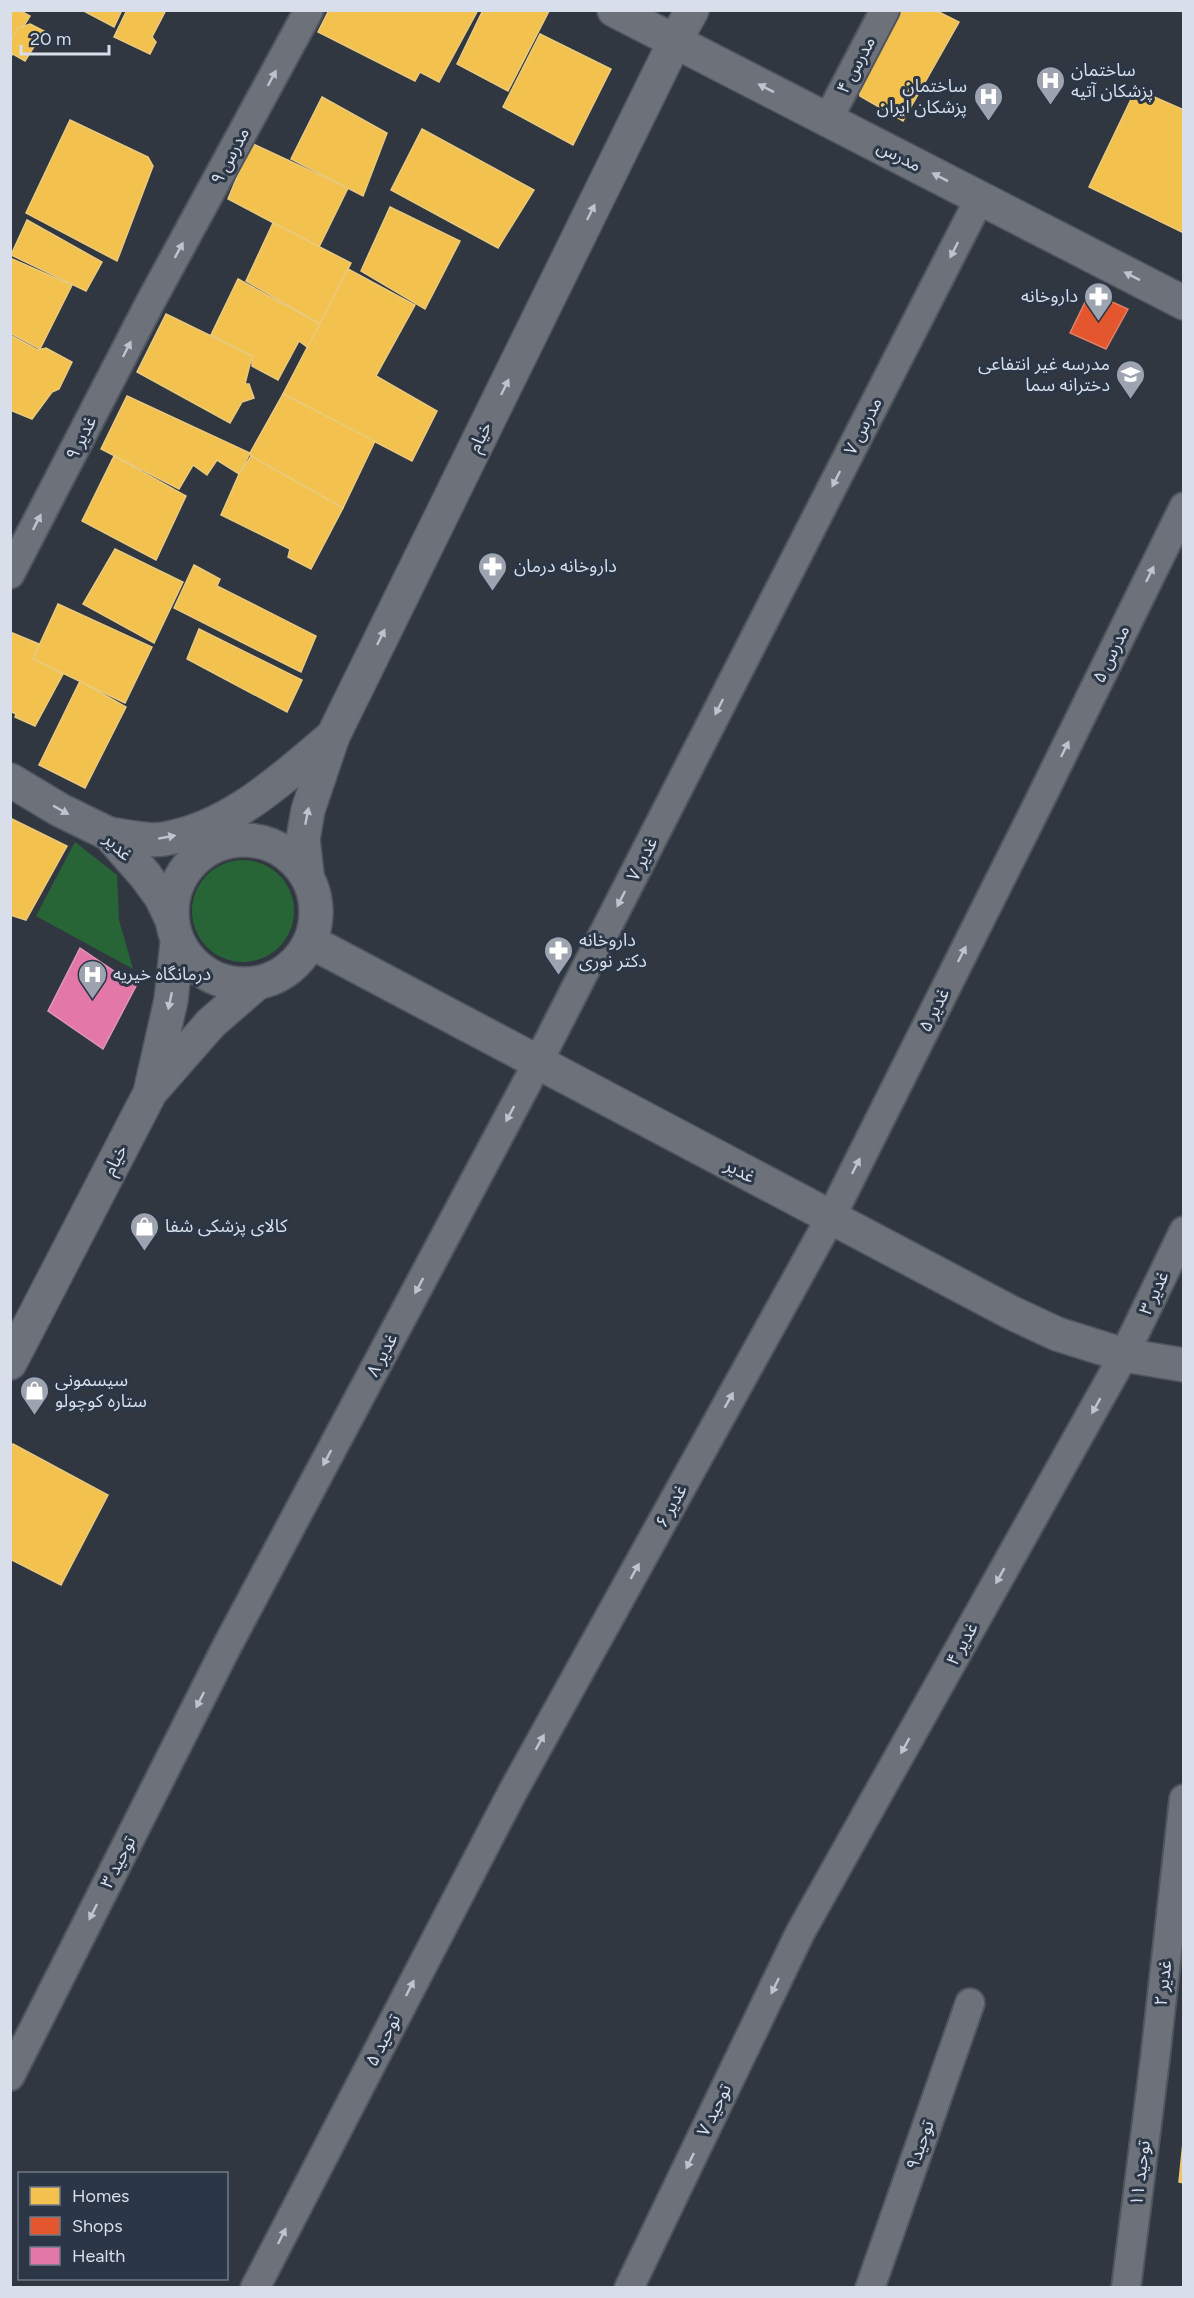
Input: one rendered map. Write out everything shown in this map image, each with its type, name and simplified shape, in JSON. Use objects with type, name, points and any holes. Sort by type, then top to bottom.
[{"type":"main road","name":"مدرس","points":[[615,10],[1184,303]]},
{"type":"main road","name":"خیام","points":[[306,874],[303,839],[308,810],[333,735],[692,10]]},
{"type":"main road","points":[[109,834],[163,840],[200,829],[266,792],[333,735]]},
{"type":"main road","name":"غدیر","points":[[10,780],[60,810],[109,834],[161,897],[175,931]]},
{"type":"main road","points":[[246,839],[271,844],[291,856],[306,874],[315,896],[316,920],[311,942],[297,962],[278,976],[256,984],[232,984],[209,977],[191,963],[175,931],[173,896],[182,874],[199,855],[221,843],[246,839]]},
{"type":"main road","name":"خیام","points":[[10,1363],[150,1093],[171,1000],[175,931]]},
{"type":"main road","name":"غدیر","points":[[311,942],[830,1219],[1010,1312],[1057,1334],[1125,1355],[1184,1365]]},
{"type":"main road","points":[[150,1093],[211,1023],[256,984]]},
{"type":"street","name":"مدرس ۹","points":[[152,301],[309,10]]},
{"type":"street","name":"مدرس ۴","points":[[828,119],[885,10]]},
{"type":"street","name":"مدرس ۷","points":[[746,655],[980,198]]},
{"type":"street","name":"غدیر ۹","points":[[10,574],[152,301]]},
{"type":"street","name":"مدرس ۵","points":[[1039,802],[1184,507]]},
{"type":"street","name":"غدیر ۷","points":[[537,1062],[746,655]]},
{"type":"street","name":"غدیر ۵","points":[[830,1219],[1039,802]]},
{"type":"street","name":"غدیر ۸","points":[[226,1648],[537,1062]]},
{"type":"street","name":"غدیر ۶","points":[[512,1793],[830,1219]]},
{"type":"street","name":"غدیر ۳","points":[[1125,1355],[1184,1231]]},
{"type":"street","name":"غدیر ۴","points":[[800,1933],[1125,1355]]},
{"type":"street","name":"توحید ۳","points":[[10,2076],[226,1648]]},
{"type":"street","name":"توحید ۵","points":[[255,2288],[512,1793]]},
{"type":"street","name":"غدیر ۲","points":[[1155,2059],[1184,1799]]},
{"type":"street","name":"توحید ۷","points":[[629,2288],[800,1933]]},
{"type":"street","name":"توحید۹","points":[[870,2288],[970,2003]]},
{"type":"street","name":"توحید ۱۱","points":[[1126,2288],[1155,2059]]},
{"type":"green space","points":[[75,842],[117,875],[119,920],[133,969],[36,916]]},
{"type":"green space","points":[[243,860],[262,864],[279,875],[290,892],[294,911],[290,930],[279,947],[262,958],[243,962],[224,958],[207,947],[196,930],[192,911],[196,892],[207,875],[224,864]]},
{"type":"building: Homes","points":[[10,10],[19,10],[30,16],[22,29],[18,28],[11,42]]},
{"type":"building: Homes","points":[[82,10],[122,10],[114,27]]},
{"type":"building: Homes","points":[[127,10],[166,10],[152,37],[156,42],[150,54],[114,37]]},
{"type":"building: Homes","points":[[329,10],[478,10],[439,82],[420,72],[415,81],[318,32]]},
{"type":"building: Homes","points":[[483,10],[549,11],[508,91],[457,64]]},
{"type":"building: Homes","points":[[898,10],[935,10],[959,22],[903,121],[860,96],[859,85]]},
{"type":"building: Homes","points":[[30,24],[44,31],[25,61],[13,54],[10,57],[10,42],[18,28]]},
{"type":"building: Homes","points":[[540,34],[611,69],[573,145],[503,107]]},
{"type":"building: Homes","points":[[1136,89],[1184,110],[1184,233],[1089,187]]},
{"type":"building: Homes","points":[[322,97],[387,133],[363,196],[291,159]]},
{"type":"building: Homes","points":[[70,120],[148,157],[153,166],[117,261],[26,213]]},
{"type":"building: Homes","points":[[422,129],[534,190],[498,248],[391,190]]},
{"type":"building: Homes","points":[[251,143],[348,188],[319,247],[228,199]]},
{"type":"building: Homes","points":[[390,207],[460,241],[425,309],[361,271]]},
{"type":"building: Homes","points":[[27,220],[102,262],[86,291],[11,255]]},
{"type":"building: Homes","points":[[273,223],[351,263],[320,324],[246,281]]},
{"type":"building: Homes","points":[[10,258],[72,285],[40,349],[10,333]]},
{"type":"building: Homes","points":[[348,269],[415,305],[376,376],[437,411],[412,461],[283,394]]},
{"type":"building: Homes","points":[[238,279],[320,324],[307,347],[299,341],[278,380],[252,366],[252,356],[211,335]]},
{"type":"building: Homes","points":[[166,314],[252,356],[245,384],[249,384],[254,398],[242,402],[230,423],[137,372]]},
{"type":"building: Homes","points":[[10,335],[38,350],[46,348],[72,362],[59,389],[52,392],[32,419],[10,410]]},
{"type":"building: Homes","points":[[283,394],[375,441],[343,508],[251,456],[250,453]]},
{"type":"building: Homes","points":[[127,396],[250,453],[239,474],[217,460],[207,475],[193,465],[179,489],[101,449]]},
{"type":"building: Homes","points":[[114,456],[186,496],[156,560],[82,521]]},
{"type":"building: Homes","points":[[251,456],[343,508],[311,569],[288,557],[290,549],[221,515],[239,474]]},
{"type":"building: Homes","points":[[115,549],[183,582],[154,643],[83,604]]},
{"type":"building: Homes","points":[[194,565],[220,579],[217,586],[316,636],[301,672],[174,608]]},
{"type":"building: Homes","points":[[58,604],[152,647],[125,703],[33,659]]},
{"type":"building: Homes","points":[[199,629],[302,680],[287,712],[187,659]]},
{"type":"building: Homes","points":[[10,632],[39,644],[33,659],[63,674],[35,726],[15,717],[16,714],[10,711]]},
{"type":"building: Homes","points":[[80,681],[126,707],[85,788],[39,765]]},
{"type":"building: Homes","points":[[10,818],[67,846],[26,920],[10,915]]},
{"type":"building: Homes","points":[[13,1444],[108,1495],[61,1585],[10,1559],[10,1448]]},
{"type":"building: Homes","points":[[1184,2133],[1184,2183],[1179,2182]]},
{"type":"building: Shops","name":"داروخانه","points":[[1090,292],[1128,309],[1106,349],[1070,333]]},
{"type":"building: Health","name":"درمانگاه خیریه","points":[[80,948],[136,986],[103,1049],[48,1011]]},
{"type":"place","name":"ساختمان پزشکان آتیه","points":[[1050,106]]},
{"type":"place","name":"ساختمان پزشکان ایران","points":[[988,122]]},
{"type":"place","name":"داروخانه","points":[[1099,322]]},
{"type":"place","name":"مدرسه غیر انتفاعی دخترانه سما","points":[[1131,400]]},
{"type":"place","name":"داروخانه درمان","points":[[493,592]]},
{"type":"place","name":"داروخانه دکتر نوری","points":[[558,976]]},
{"type":"place","name":"درمانگاه خیریه","points":[[92,1000]]},
{"type":"place","name":"کالای پزشکی شفا","points":[[144,1252]]},
{"type":"place","name":"سیسمونی ستاره کوچولو","points":[[34,1416]]}]
